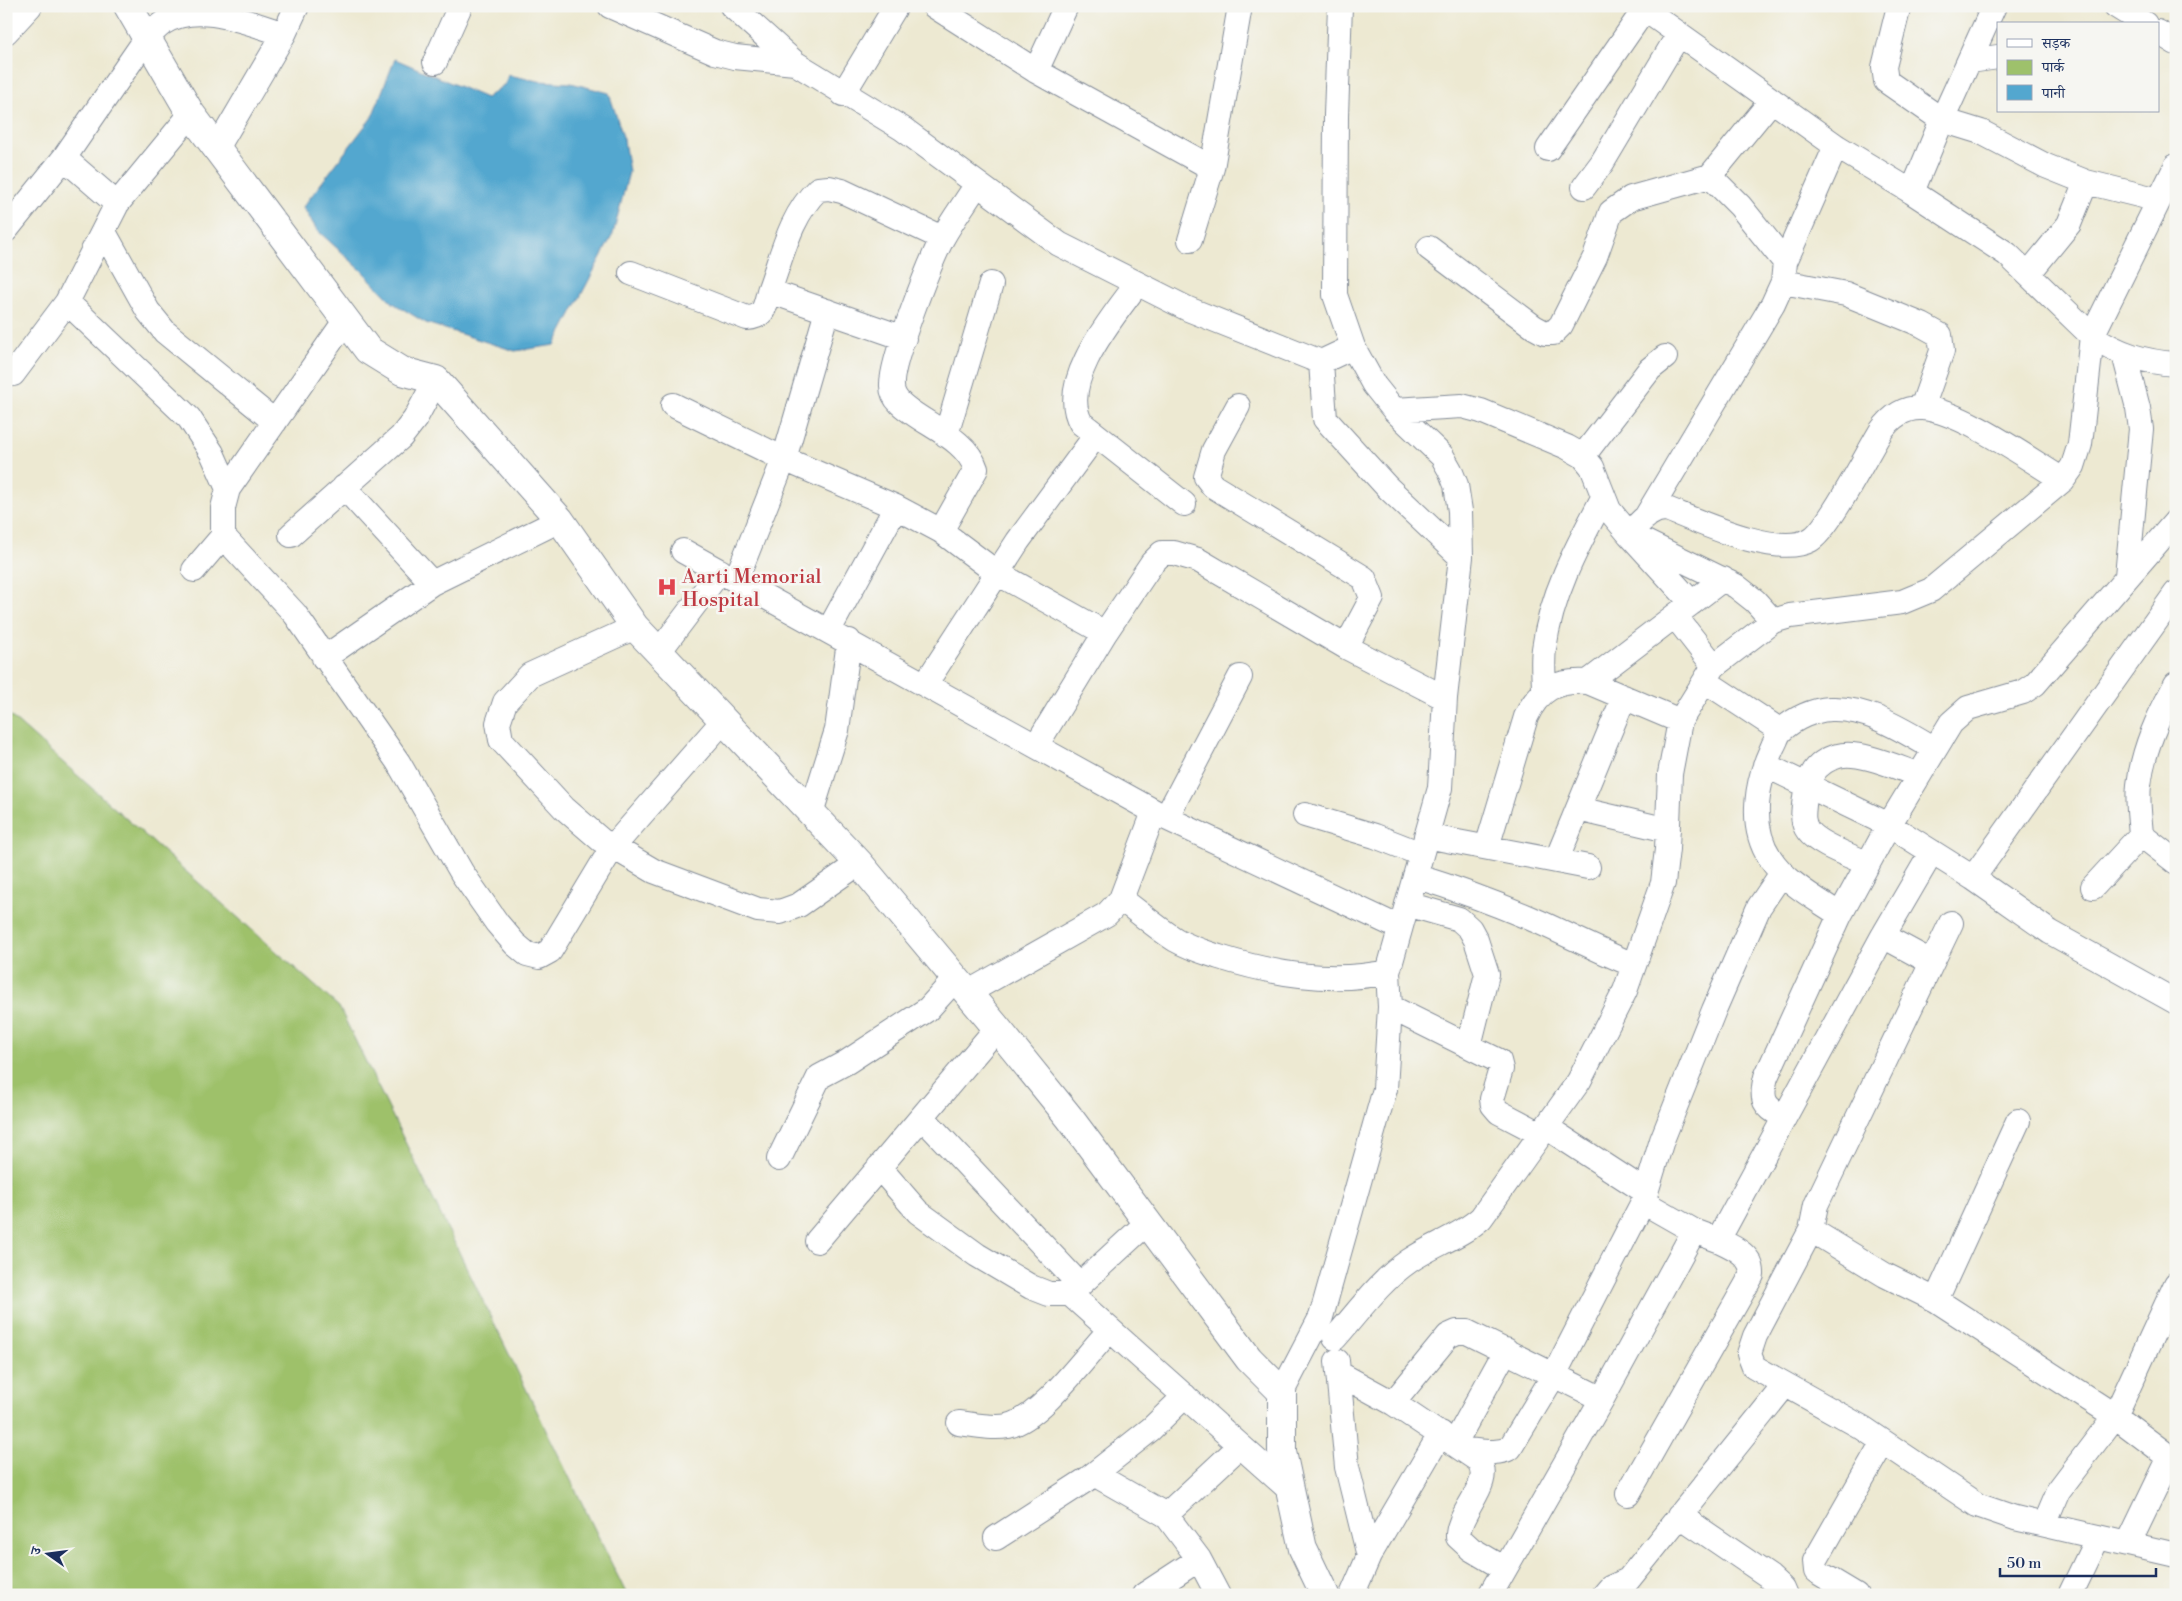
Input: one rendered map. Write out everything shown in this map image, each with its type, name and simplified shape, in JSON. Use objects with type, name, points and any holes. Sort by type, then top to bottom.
[{"type":"street","points":[[6,32],[30,6]]},
{"type":"street","points":[[128,6],[191,114],[216,150],[368,350],[402,371],[436,380],[560,520],[635,627],[859,863],[962,986],[1069,1117],[1248,1359],[1282,1392]]},
{"type":"street","points":[[216,150],[284,34],[297,6]]},
{"type":"street","points":[[434,62],[460,6]]},
{"type":"street","points":[[610,6],[714,52],[735,57],[795,62]]},
{"type":"street","points":[[732,6],[795,62],[843,94],[903,129],[1059,244],[1188,310],[1321,362],[1353,347]]},
{"type":"street","points":[[843,94],[896,6]]},
{"type":"street","points":[[934,6],[1036,71],[1212,168]]},
{"type":"street","points":[[1036,71],[1066,6]]},
{"type":"street","points":[[1190,240],[1212,168],[1240,6]]},
{"type":"street","points":[[1325,1595],[1302,1549],[1282,1452],[1282,1392],[1321,1318],[1384,1089],[1390,1007],[1388,972],[1440,788],[1445,698],[1461,557],[1460,511],[1456,485],[1450,470],[1442,456],[1394,410],[1374,385],[1353,347],[1335,295],[1336,115],[1340,6]]},
{"type":"street","points":[[1899,6],[1884,67],[1886,81],[1942,120],[1981,132],[2046,166],[2086,182],[2160,200]]},
{"type":"street","points":[[1912,192],[1942,120],[1994,6]]},
{"type":"street","points":[[2118,7],[2142,22]]},
{"type":"street","points":[[1548,149],[1642,8],[1836,146],[1912,192],[2007,254],[2029,273],[2092,336],[2124,354],[2157,363],[2176,364]]},
{"type":"street","points":[[6,230],[64,158],[146,39],[162,23],[183,11],[232,18],[284,34]]},
{"type":"street","points":[[2160,33],[2176,43]]},
{"type":"street","points":[[1584,188],[1602,163],[1679,34]]},
{"type":"street","points":[[1970,61],[1997,57]]},
{"type":"street","points":[[1429,248],[1534,327],[1553,333],[1560,325],[1595,257],[1611,212],[1631,198],[1710,176],[1772,100]]},
{"type":"street","points":[[13,374],[67,302],[117,204],[191,114]]},
{"type":"street","points":[[1646,517],[1754,338],[1784,272],[1836,146]]},
{"type":"street","points":[[64,158],[117,204]]},
{"type":"street","points":[[1335,1338],[1393,1274],[1407,1262],[1424,1251],[1469,1229],[1481,1218],[1579,1081],[1626,992],[1663,883],[1668,830],[1670,774],[1680,721],[1709,674],[1773,621],[1790,616],[1902,602],[1931,590],[2063,480],[2073,466],[2080,444],[2092,336],[2176,166]]},
{"type":"street","points":[[1710,176],[1740,206],[1784,272],[1846,294],[1922,325],[1940,335],[1942,351],[1922,408]]},
{"type":"street","points":[[2029,273],[2070,224],[2086,182]]},
{"type":"street","points":[[940,531],[976,469],[974,460],[946,435],[900,403],[893,396],[892,385],[894,370],[904,338],[942,238],[977,184]]},
{"type":"street","points":[[630,273],[747,318],[757,318],[763,313],[769,291],[800,209],[818,189],[842,191],[942,238]]},
{"type":"street","points":[[104,232],[148,311],[165,332],[275,422]]},
{"type":"street","points":[[946,435],[992,284]]},
{"type":"street","points":[[1137,284],[1093,348],[1075,391],[1075,412],[1081,423],[1184,504]]},
{"type":"street","points":[[769,291],[904,338]]},
{"type":"street","points":[[67,302],[189,418],[212,453],[228,490]]},
{"type":"street","points":[[658,653],[728,575],[784,459],[827,312]]},
{"type":"street","points":[[194,570],[223,536],[223,508],[228,490],[345,321]]},
{"type":"street","points":[[2124,354],[2138,408],[2141,429],[2127,576]]},
{"type":"street","points":[[1583,456],[1650,370],[1665,357]]},
{"type":"street","points":[[1321,362],[1325,419],[1387,487],[1461,557]]},
{"type":"street","points":[[291,535],[401,437],[415,419],[436,380]]},
{"type":"street","points":[[673,405],[784,459],[896,507],[940,531],[997,573],[1105,633]]},
{"type":"street","points":[[1238,406],[1214,450],[1206,476],[1212,486],[1364,578],[1372,598],[1346,647]]},
{"type":"street","points":[[1394,410],[1462,406],[1481,410],[1561,444],[1583,456],[1592,467],[1602,488],[1603,498],[1617,522],[1629,534],[1683,609],[1709,674],[1781,730]]},
{"type":"street","points":[[1629,534],[1646,517],[1659,509],[1666,509],[1758,542],[1792,544],[1810,541],[1830,519],[1866,456],[1891,418],[1898,413],[1922,408],[1955,418],[1976,428],[2063,480]]},
{"type":"street","points":[[926,684],[1018,541],[1096,435]]},
{"type":"street","points":[[344,487],[432,583]]},
{"type":"street","points":[[1544,691],[1544,651],[1554,604],[1569,562],[1603,498]]},
{"type":"street","points":[[829,630],[896,507]]},
{"type":"street","points":[[324,658],[432,583],[560,520]]},
{"type":"street","points":[[1784,1117],[1770,1110],[1765,1105],[1762,1090],[1840,915],[1889,826],[1951,723],[1968,708],[2023,692],[2034,684],[2176,522]]},
{"type":"street","points":[[1629,534],[1722,579],[1755,601],[1773,621]]},
{"type":"street","points":[[223,536],[295,614],[398,762],[462,873],[497,923],[515,944],[527,954],[539,957],[550,951],[612,848],[723,721]]},
{"type":"street","points":[[683,551],[849,641],[1160,815],[1400,928]]},
{"type":"street","points":[[1036,746],[1105,633],[1152,563],[1162,554],[1174,553],[1198,560],[1346,647],[1445,698]]},
{"type":"street","points":[[1588,682],[1722,579]]},
{"type":"street","points":[[1973,878],[2176,593]]},
{"type":"street","points":[[635,627],[530,675],[505,702],[498,723],[501,740],[564,808],[612,848],[654,871],[758,910],[780,912],[798,905],[859,863]]},
{"type":"street","points":[[811,813],[837,730],[849,641]]},
{"type":"street","points":[[780,1159],[819,1077],[847,1062],[962,986],[1092,924],[1107,914],[1121,899],[1160,815],[1240,677]]},
{"type":"street","points":[[1486,847],[1526,717],[1534,700],[1544,691],[1574,681],[1588,682],[1680,721]]},
{"type":"street","points":[[2093,887],[2141,835],[2138,786],[2147,747],[2163,707],[2176,684]]},
{"type":"street","points":[[1557,860],[1624,697]]},
{"type":"street","points":[[1840,915],[1782,873],[1761,843],[1758,826],[1758,791],[1765,765],[1781,730],[1804,716],[1815,712],[1843,709],[1881,720],[1935,749]]},
{"type":"street","points":[[1868,864],[1818,840],[1808,831],[1803,819],[1806,785],[1810,776],[1821,764],[1838,755],[1865,757],[1919,775]]},
{"type":"street","points":[[1765,765],[1889,826],[1973,878],[2050,932],[2176,1002]]},
{"type":"street","points":[[1578,809],[1668,830]]},
{"type":"street","points":[[1305,815],[1375,836],[1421,855],[1454,888],[1530,918],[1634,965]]},
{"type":"street","points":[[2141,835],[2176,862]]},
{"type":"street","points":[[1421,855],[1486,847],[1588,867]]},
{"type":"street","points":[[1718,1240],[1883,936],[1932,852]]},
{"type":"street","points":[[1454,1442],[1493,1452],[1504,1452],[1510,1448],[1554,1375],[1645,1197],[1662,1140],[1714,1010],[1759,907],[1782,873]]},
{"type":"street","points":[[1121,899],[1182,943],[1195,950],[1256,969],[1282,974],[1342,977],[1363,977],[1388,972]]},
{"type":"street","points":[[1407,904],[1459,919],[1470,929],[1476,940],[1487,974],[1469,1046]]},
{"type":"street","points":[[1951,923],[1816,1205],[1811,1230],[1763,1318],[1749,1354],[1754,1367],[1863,1428],[1977,1505],[2000,1514],[2098,1537],[2129,1542],[2176,1555]]},
{"type":"street","points":[[1883,936],[1931,962]]},
{"type":"street","points":[[1390,1007],[1499,1061],[1501,1069],[1492,1099],[1493,1105],[1499,1112],[1543,1131],[1694,1231],[1718,1240],[1748,1258],[1753,1265],[1752,1275],[1628,1494]]},
{"type":"street","points":[[817,1241],[996,1028]]},
{"type":"street","points":[[922,1117],[1110,1330],[1290,1490]]},
{"type":"street","points":[[1936,1300],[2018,1121]]},
{"type":"street","points":[[879,1168],[918,1212],[976,1255],[1031,1287],[1049,1294],[1075,1290],[1148,1222]]},
{"type":"street","points":[[1811,1230],[1885,1276],[1936,1300],[2115,1416],[2173,1460],[2129,1542]]},
{"type":"street","points":[[1490,1595],[1602,1399],[1694,1231]]},
{"type":"street","points":[[1333,1275],[1335,1338],[1347,1467],[1369,1556]]},
{"type":"street","points":[[2044,1524],[2058,1491],[2115,1416],[2176,1284]]},
{"type":"street","points":[[959,1423],[1006,1426],[1017,1423],[1033,1414],[1048,1401],[1110,1330]]},
{"type":"street","points":[[1393,1402],[1448,1336],[1457,1332],[1467,1332],[1506,1350],[1602,1399]]},
{"type":"street","points":[[1352,1595],[1369,1556],[1454,1442],[1506,1350]]},
{"type":"street","points":[[1338,1373],[1393,1402],[1454,1442],[1484,1468],[1484,1477],[1458,1527],[1458,1537],[1471,1549],[1505,1569]]},
{"type":"street","points":[[1604,1595],[1610,1588],[1634,1587],[1679,1515],[1785,1385]]},
{"type":"street","points":[[996,1538],[1094,1474],[1151,1429],[1185,1396]]},
{"type":"street","points":[[1856,1595],[1816,1571],[1815,1561],[1883,1442]]},
{"type":"street","points":[[1166,1515],[1240,1446]]},
{"type":"street","points":[[1094,1474],[1166,1515],[1199,1559],[1218,1595]]},
{"type":"street","points":[[1679,1515],[1770,1578],[1782,1588],[1785,1595]]},
{"type":"street","points":[[2070,1595],[2098,1537]]},
{"type":"street","points":[[1144,1595],[1199,1559]]},
{"type":"green space","points":[[6,712],[339,1007],[627,1595],[6,1595]]},
{"type":"water","points":[[395,59],[486,98],[505,84],[508,75],[538,81],[571,83],[609,93],[624,140],[629,172],[613,234],[555,345],[515,351],[426,323],[393,303],[361,270],[317,230],[303,207],[372,117]]},
{"type":"place","name":"Aarti Memorial Hospital","points":[[667,587]]}]
